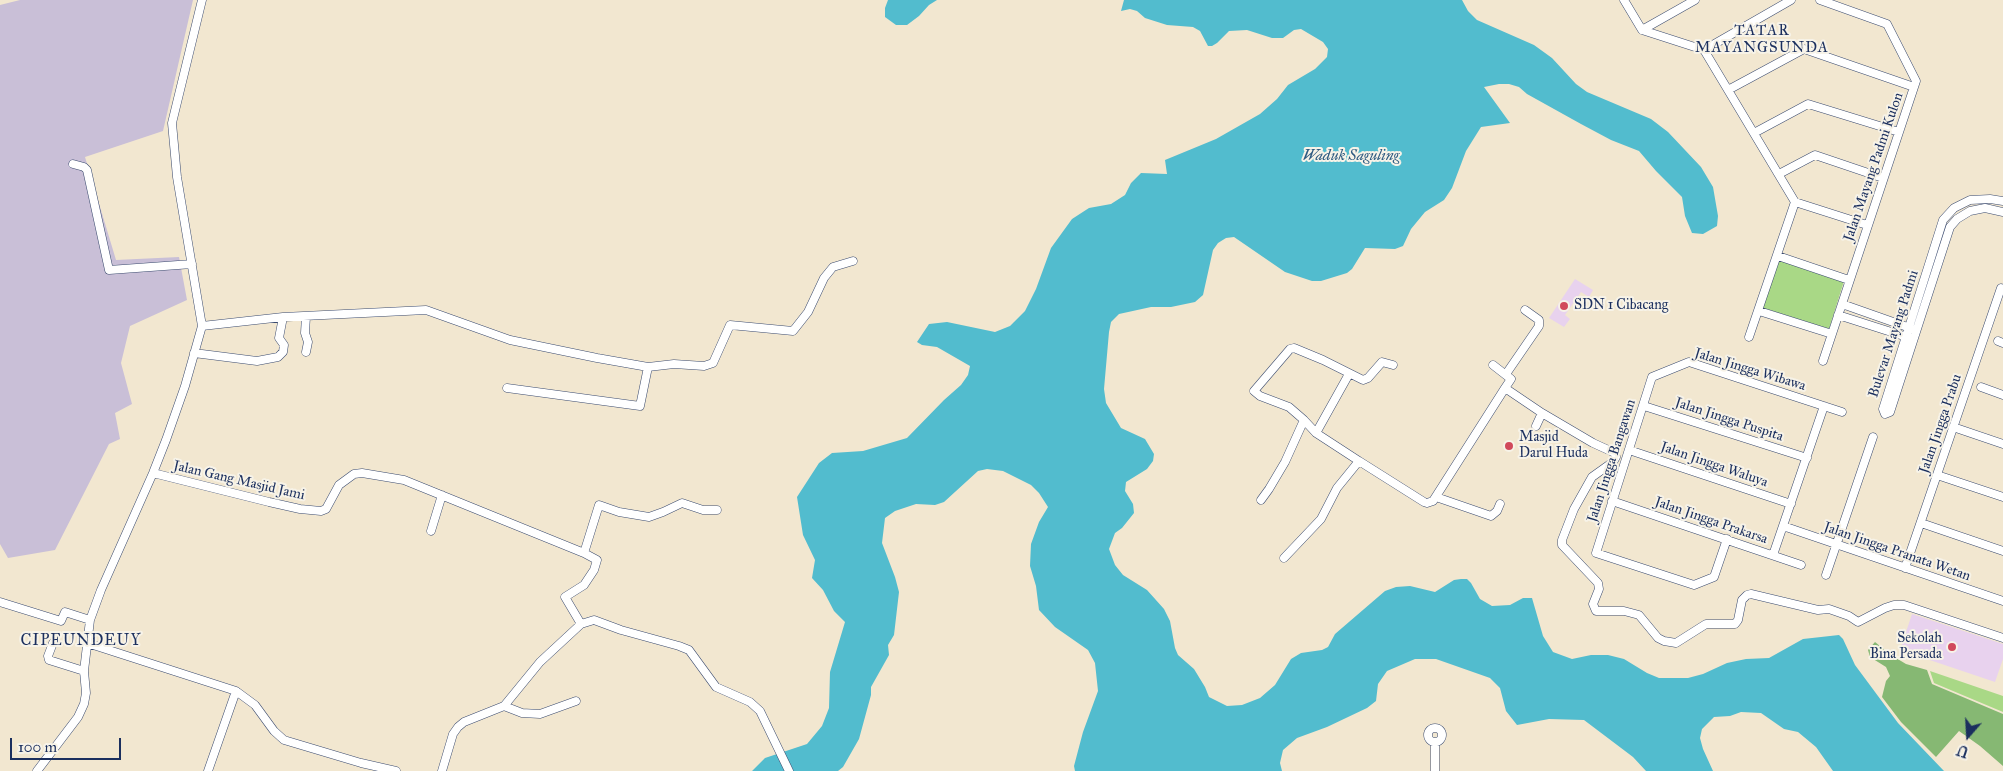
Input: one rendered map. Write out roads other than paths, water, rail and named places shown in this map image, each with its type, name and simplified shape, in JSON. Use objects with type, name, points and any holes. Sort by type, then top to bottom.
[{"type":"street","points":[[37,771],[78,717],[85,698],[84,671],[90,620],[101,590],[153,473],[185,386],[202,326],[177,177],[172,123],[202,0]]},
{"type":"street","points":[[1624,0],[1642,30],[1704,50],[1795,202],[1868,225]]},
{"type":"street","points":[[1642,30],[1695,0]]},
{"type":"street","points":[[1704,50],[1791,0]]},
{"type":"street","name":"Jalan Mayang Padmi Kulon","points":[[1820,0],[1888,24],[1916,81],[1823,361]]},
{"type":"street","points":[[1728,90],[1804,49],[1914,87]]},
{"type":"street","points":[[1754,133],[1808,104],[1898,132]]},
{"type":"street","points":[[1779,174],[1815,155],[1883,178]]},
{"type":"street","points":[[73,164],[84,167],[87,170],[109,270],[192,264]]},
{"type":"street","name":"Bulevar Mayang Padmi","points":[[2003,201],[1990,199],[1970,200],[1954,208],[1943,220],[1883,410],[1885,414],[1890,412],[1950,227],[1958,218],[1970,211],[1985,208],[2003,212]]},
{"type":"street","points":[[1749,337],[1760,311],[1795,202]]},
{"type":"street","points":[[1778,256],[1849,280]]},
{"type":"street","points":[[202,326],[283,317],[426,310],[510,340],[597,358],[648,367],[674,364],[704,366],[714,363],[730,325],[793,331],[808,312],[824,278],[833,267],[853,261]]},
{"type":"street","name":"Jalan Jingga Prabu","points":[[1906,568],[2002,288]]},
{"type":"street","points":[[1842,304],[1918,330]]},
{"type":"street","points":[[1506,374],[1539,326],[1539,320],[1525,310]]},
{"type":"street","points":[[1760,311],[1832,334]]},
{"type":"street","points":[[1838,315],[1914,340]]},
{"type":"street","points":[[306,316],[305,333],[308,342],[306,352]]},
{"type":"street","points":[[194,353],[257,361],[278,357],[283,352],[284,345],[279,338],[283,317]]},
{"type":"street","points":[[1393,365],[1382,362],[1366,380],[1294,348],[1285,354],[1254,391],[1260,396],[1289,407],[1316,433],[1424,502],[1429,503],[1436,497],[1511,379],[1493,365]]},
{"type":"street","name":"Jalan Jingga Wibawa","points":[[1652,378],[1689,362],[1842,412]]},
{"type":"street","points":[[507,388],[640,406],[648,367]]},
{"type":"street","points":[[1316,433],[1349,374]]},
{"type":"street","name":"Jalan Jingga Bangawan","points":[[1652,378],[1596,552],[1694,585],[1714,577],[1727,539]]},
{"type":"street","points":[[1981,387],[2003,395]]},
{"type":"street","points":[[1505,388],[1593,442],[1613,451],[1616,455],[1613,462],[1592,477],[1574,509],[1562,540],[1562,545],[1598,583],[1599,590],[1593,604],[1596,611],[1624,611],[1639,615],[1658,638],[1676,643],[1706,624],[1735,624],[1738,620],[1742,600],[1751,594],[1818,610],[1829,609],[1849,616],[1858,622],[1885,608],[1894,605],[1904,605],[2003,638]]},
{"type":"street","name":"Jalan Jingga Puspita","points":[[1644,406],[1807,458]]},
{"type":"street","points":[[1773,555],[1824,406]]},
{"type":"street","points":[[1536,426],[1542,412]]},
{"type":"street","points":[[1261,500],[1281,471],[1304,420]]},
{"type":"street","points":[[1953,427],[2003,444]]},
{"type":"street","points":[[1826,574],[1874,437]]},
{"type":"street","name":"Jalan Jingga Waluya","points":[[1629,450],[1791,504]]},
{"type":"street","points":[[1284,558],[1321,520],[1338,488],[1359,461]]},
{"type":"street","name":"Jalan Gang Masjid Jami","points":[[153,473],[312,511],[326,509],[337,489],[349,477],[362,473],[404,480],[442,495]]},
{"type":"street","points":[[1937,475],[2003,497]]},
{"type":"street","points":[[431,531],[442,495],[597,560],[594,570],[584,585],[566,596],[565,599],[580,624]]},
{"type":"street","points":[[1436,497],[1491,516],[1497,511],[1500,504]]},
{"type":"street","name":"Jalan Jingga Prakarsa","points":[[1612,500],[1801,565]]},
{"type":"street","points":[[584,553],[600,505],[619,512],[649,517],[682,503],[703,510],[717,510]]},
{"type":"street","points":[[1921,524],[2003,552]]},
{"type":"street","name":"Jalan Jingga Pranata Wetan","points":[[1783,526],[2003,602]]},
{"type":"street","points":[[0,602],[61,621],[66,612],[90,620]]},
{"type":"street","points":[[442,771],[453,734],[458,727],[464,722],[504,706],[540,662],[580,624],[594,620],[689,650],[716,687],[750,702],[762,714],[789,771]]},
{"type":"street","points":[[53,643],[48,656],[49,660],[84,671]]},
{"type":"street","points":[[87,643],[236,691],[255,705],[274,732],[284,740],[361,763],[396,771]]},
{"type":"street","points":[[208,771],[236,691]]},
{"type":"street","points":[[504,706],[522,713],[540,714],[576,701]]},
{"type":"street","points":[[1435,742],[1435,771]]},
{"type":"water","points":[[888,0],[937,0],[907,25],[896,25],[885,17],[885,8]]},
{"type":"water","name":"Waduk Saguling","points":[[1124,0],[1462,0],[1468,11],[1477,20],[1534,45],[1552,58],[1576,84],[1587,92],[1651,119],[1668,132],[1701,167],[1713,187],[1718,216],[1717,226],[1703,234],[1692,233],[1685,216],[1682,197],[1639,151],[1611,140],[1581,124],[1527,94],[1519,87],[1499,84],[1484,87],[1510,123],[1481,127],[1466,151],[1452,188],[1444,200],[1425,212],[1411,229],[1403,246],[1395,249],[1365,248],[1352,269],[1347,273],[1321,281],[1312,281],[1285,272],[1234,237],[1226,238],[1218,243],[1213,250],[1203,295],[1195,302],[1171,307],[1151,307],[1119,314],[1111,322],[1109,332],[1104,389],[1106,403],[1121,428],[1145,439],[1154,454],[1153,461],[1147,469],[1126,482],[1125,491],[1133,504],[1134,513],[1122,528],[1115,533],[1109,549],[1115,565],[1123,575],[1147,590],[1164,609],[1170,621],[1178,655],[1194,669],[1209,697],[1227,706],[1242,705],[1260,698],[1275,685],[1291,659],[1301,653],[1322,650],[1328,647],[1335,634],[1385,591],[1396,587],[1410,586],[1435,592],[1454,580],[1467,579],[1480,599],[1492,606],[1510,605],[1523,598],[1532,598],[1543,636],[1553,652],[1572,659],[1591,655],[1608,655],[1624,659],[1659,678],[1688,678],[1703,674],[1727,663],[1746,659],[1769,658],[1803,639],[1839,635],[1843,639],[1855,665],[1898,723],[1944,771],[1833,771],[1816,747],[1798,732],[1784,729],[1761,713],[1741,712],[1730,716],[1714,717],[1702,729],[1700,738],[1713,771],[1646,771],[1633,757],[1584,720],[1549,719],[1517,725],[1506,711],[1500,688],[1490,678],[1436,659],[1415,659],[1387,671],[1378,684],[1376,701],[1367,708],[1327,727],[1297,738],[1283,750],[1280,763],[1282,771],[1075,771],[1074,766],[1083,732],[1098,691],[1095,663],[1088,650],[1055,627],[1039,610],[1036,586],[1030,566],[1031,544],[1039,522],[1048,507],[1031,485],[1003,471],[987,469],[978,471],[944,502],[935,505],[916,504],[895,511],[885,518],[882,543],[899,592],[894,635],[888,645],[889,655],[871,687],[871,695],[859,739],[843,767],[838,771],[752,771],[765,758],[807,744],[822,726],[829,708],[830,672],[845,622],[834,611],[823,590],[812,578],[815,560],[803,535],[797,497],[819,463],[832,453],[863,451],[907,438],[961,385],[968,375],[970,366],[937,347],[922,345],[917,342],[929,324],[947,322],[995,332],[1010,326],[1025,311],[1036,289],[1051,248],[1072,219],[1089,208],[1111,204],[1125,195],[1131,183],[1141,173],[1167,174],[1165,160],[1216,139],[1260,114],[1277,99],[1288,85],[1315,69],[1327,57],[1328,49],[1323,42],[1301,29],[1294,30],[1283,38],[1272,38],[1247,30],[1229,31],[1217,43],[1208,46],[1200,31],[1193,27],[1167,25],[1145,18],[1137,11],[1130,9],[1121,11]]},
{"type":"place","name":"SDN 1 Cibacang","points":[[1564,306]]},
{"type":"place","name":"Masjid Darul Huda","points":[[1509,446]]},
{"type":"place","name":"Sekolah Bina Persada","points":[[1952,647]]},
{"type":"district","name":"TATAR MAYANGSUNDA","points":[[1762,40]]},
{"type":"district","name":"CIPEUNDEUY","points":[[81,641]]}]
